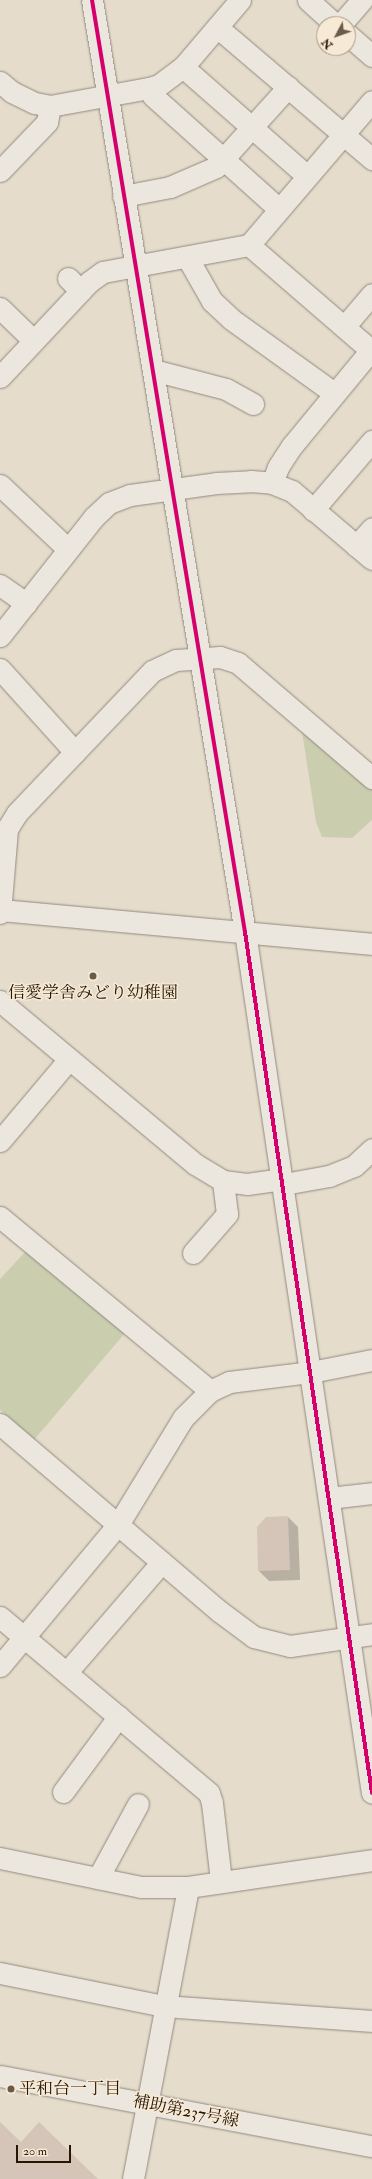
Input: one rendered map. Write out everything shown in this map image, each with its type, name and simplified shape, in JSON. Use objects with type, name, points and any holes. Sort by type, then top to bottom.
[{"type":"street","points":[[92,0],[245,932],[372,1793]]},
{"type":"street","points":[[0,82],[12,92],[35,103],[50,106],[159,85],[183,67],[240,0]]},
{"type":"street","points":[[308,0],[326,16]]},
{"type":"street","points":[[348,16],[362,0]]},
{"type":"street","points":[[217,27],[372,159]]},
{"type":"street","points":[[356,42],[372,56]]},
{"type":"street","points":[[183,67],[307,176]]},
{"type":"street","points":[[123,196],[170,187],[216,168],[288,87]]},
{"type":"street","points":[[149,88],[153,96],[222,160],[280,209]]},
{"type":"street","points":[[0,377],[34,341],[74,284],[103,272],[136,267],[249,244],[372,101]]},
{"type":"street","points":[[1,168],[47,122],[50,106]]},
{"type":"street","points":[[249,244],[372,350],[334,393],[291,447],[278,467],[272,483]]},
{"type":"street","points":[[187,257],[212,301],[231,319],[334,393]]},
{"type":"street","points":[[344,327],[372,294]]},
{"type":"street","points":[[0,308],[34,341]]},
{"type":"street","points":[[153,370],[226,389],[253,404]]},
{"type":"street","points":[[313,510],[372,441]]},
{"type":"street","points":[[0,636],[68,549],[109,503],[130,495],[251,481],[272,483],[292,491],[372,559]]},
{"type":"street","points":[[0,485],[68,549]]},
{"type":"street","points":[[356,546],[372,528]]},
{"type":"street","points":[[0,585],[26,603]]},
{"type":"street","points":[[372,778],[238,663],[220,657],[176,660],[152,670],[4,825],[0,911],[372,944]]},
{"type":"street","points":[[0,669],[74,752]]},
{"type":"street","points":[[0,1001],[195,1164],[223,1181],[247,1184],[283,1182],[329,1176],[354,1166],[372,1149]]},
{"type":"street","points":[[3,1131],[69,1059]]},
{"type":"street","points":[[193,1253],[227,1214],[223,1181]]},
{"type":"street","points":[[0,1217],[210,1391]]},
{"type":"street","points":[[0,1666],[119,1523],[183,1418],[210,1391],[230,1382],[311,1372],[372,1360]]},
{"type":"street","points":[[0,1424],[119,1523],[162,1562],[254,1637],[290,1646],[350,1639],[372,1634]]},
{"type":"street","points":[[329,1498],[372,1493]]},
{"type":"street","points":[[67,1672],[162,1562]]},
{"type":"street","points":[[0,1617],[120,1716],[209,1793],[212,1803],[221,1881]]},
{"type":"street","points":[[63,1792],[120,1716]]},
{"type":"street","points":[[98,1878],[138,1804]]},
{"type":"street","points":[[0,1858],[141,1887],[188,1887],[372,1860]]},
{"type":"street","points":[[133,2179],[164,2006],[188,1887]]},
{"type":"street","points":[[0,1973],[164,2006],[372,2021]]},
{"type":"street","name":"補助第237号線","points":[[0,2076],[372,2146]]},
{"type":"green space","points":[[301,725],[372,785],[372,820],[352,838],[322,837],[316,822]]},
{"type":"green space","points":[[26,1251],[125,1333],[34,1440],[0,1410],[0,1279]]},
{"type":"building","points":[[288,1516],[290,1570],[258,1571],[257,1527],[266,1517]]},
{"type":"building","points":[[0,2122],[21,2142],[39,2122],[98,2179],[0,2179]]},
{"type":"cycle path","points":[[92,0],[245,932],[372,1793]]},
{"type":"place","name":"信愛学舎みどり幼稚園","points":[[93,976]]},
{"type":"place","name":"平和台一丁目","points":[[11,2089]]}]
